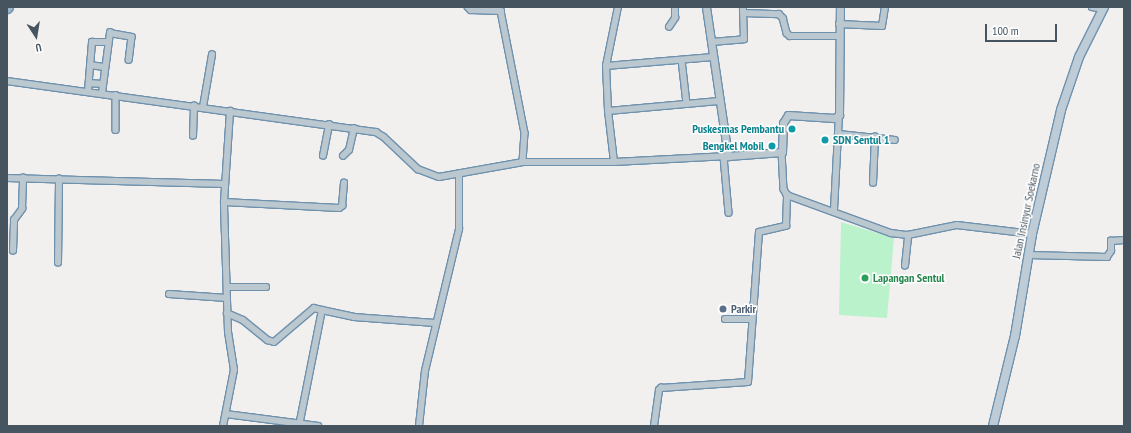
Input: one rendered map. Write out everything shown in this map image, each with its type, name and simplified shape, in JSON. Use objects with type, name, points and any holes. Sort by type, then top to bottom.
[{"type":"main road","name":"Jalan Insinyur Soekarno","points":[[993,426],[1015,336],[1032,234],[1061,110],[1079,57],[1104,8]]},
{"type":"street","points":[[468,7],[471,10],[501,12],[525,133],[523,162]]},
{"type":"street","points":[[614,162],[608,111],[606,66],[618,7]]},
{"type":"street","points":[[669,28],[674,18],[675,7]]},
{"type":"street","points":[[706,7],[712,42],[726,157],[729,213]]},
{"type":"street","points":[[834,210],[839,134],[838,36],[840,7]]},
{"type":"street","points":[[839,24],[882,26],[884,7]]},
{"type":"street","points":[[1092,7],[1104,8]]},
{"type":"street","points":[[712,42],[744,39],[744,10],[779,14],[783,18],[787,33],[790,36],[838,36]]},
{"type":"street","points":[[102,93],[108,42],[112,32],[132,36],[129,60]]},
{"type":"street","points":[[88,91],[92,41],[108,42]]},
{"type":"street","points":[[203,107],[212,55]]},
{"type":"street","points":[[606,66],[713,57]]},
{"type":"street","points":[[682,60],[687,104]]},
{"type":"street","points":[[90,65],[104,68]]},
{"type":"street","points":[[7,81],[203,107],[329,125],[380,134],[411,164],[429,174],[439,177],[523,162],[614,162],[726,157],[782,152]]},
{"type":"street","points":[[89,83],[102,84]]},
{"type":"street","points":[[116,95],[116,130]]},
{"type":"street","points":[[608,111],[719,101]]},
{"type":"street","points":[[193,136],[194,106]]},
{"type":"street","points":[[223,426],[234,370],[228,337],[224,202],[230,111]]},
{"type":"street","points":[[654,426],[658,390],[661,388],[748,382],[759,232],[786,226],[787,195],[784,189],[782,152],[783,123],[788,115],[834,118],[839,115]]},
{"type":"street","points":[[323,156],[329,125]]},
{"type":"street","points":[[343,156],[349,150],[354,129]]},
{"type":"street","points":[[839,134],[895,140]]},
{"type":"street","points":[[873,183],[875,137]]},
{"type":"street","points":[[419,426],[422,389],[436,323],[459,229],[459,174]]},
{"type":"street","points":[[7,178],[225,184]]},
{"type":"street","points":[[14,250],[14,220],[22,209],[23,178]]},
{"type":"street","points":[[58,179],[58,263]]},
{"type":"street","points":[[224,202],[339,208],[342,206],[344,183]]},
{"type":"street","points":[[787,195],[834,210],[891,233],[908,235],[957,225],[1032,234]]},
{"type":"street","points":[[905,266],[908,235]]},
{"type":"street","points":[[1029,255],[1107,257],[1111,251],[1111,241],[1124,240]]},
{"type":"street","points":[[227,287],[266,286]]},
{"type":"street","points":[[169,294],[227,298]]},
{"type":"street","points":[[227,313],[243,320],[268,340],[274,342],[314,308],[354,317],[436,323]]},
{"type":"street","points":[[299,425],[322,310]]},
{"type":"street","points":[[725,318],[752,319]]},
{"type":"street","points":[[226,414],[299,425],[318,426]]},
{"type":"green space","name":"Lapangan Sentul","points":[[841,222],[894,238],[887,318],[839,315]]},
{"type":"place","name":"Puskesmas Pembantu","points":[[792,129]]},
{"type":"place","name":"SDN Sentul 1","points":[[825,140]]},
{"type":"place","name":"Bengkel Mobil","points":[[772,146]]},
{"type":"place","name":"Lapangan Sentul","points":[[865,278]]},
{"type":"place","name":"Parkir","points":[[723,309]]}]
